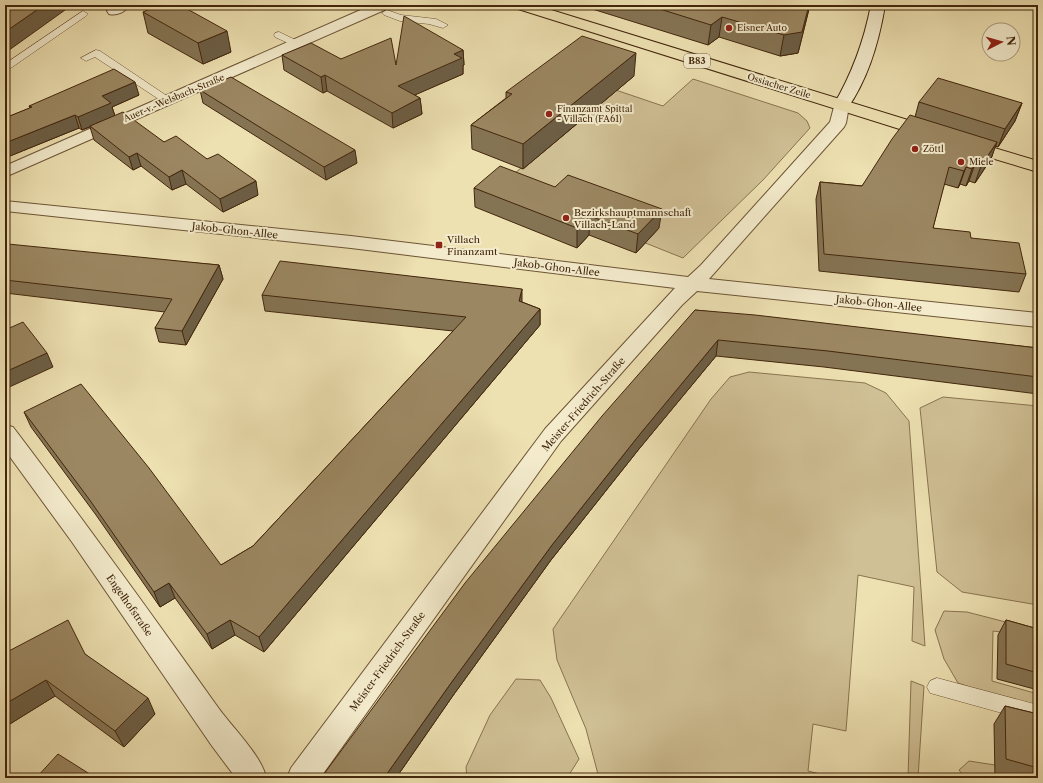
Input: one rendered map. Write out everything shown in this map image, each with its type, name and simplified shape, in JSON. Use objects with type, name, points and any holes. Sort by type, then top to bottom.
[{"type":"main road","name":"Ossiacher Zeile","points":[[520,5],[1038,167]]},
{"type":"street","name":"Meister-Friedrich-Straße","points":[[302,778],[553,436],[675,300],[694,283],[838,123],[841,106],[850,93],[868,48],[876,22],[878,5]]},
{"type":"street","name":"Auer-v.-Welsbach-Straße","points":[[5,172],[342,23],[386,9]]},
{"type":"street","name":"Jakob-Ghon-Allee","points":[[5,206],[351,242],[694,283],[1038,320]]},
{"type":"street","name":"Engelhofstraße","points":[[5,433],[81,534],[222,737],[250,771],[251,778]]},
{"type":"lane","points":[[386,9],[394,18],[422,19],[443,25]]},
{"type":"lane","points":[[5,69],[83,14]]},
{"type":"lane","points":[[279,35],[296,44]]},
{"type":"lane","points":[[86,58],[96,53],[146,81],[167,100]]},
{"type":"lane","points":[[937,687],[1038,714]]},
{"type":"shaded area","points":[[693,79],[798,113],[807,121],[810,128],[763,180],[683,258],[500,185],[591,112],[595,83],[663,106]]},
{"type":"shaded area","points":[[749,372],[865,383],[886,393],[909,421],[925,646],[912,641],[914,587],[858,575],[846,731],[813,724],[808,771],[820,774],[819,778],[599,778],[586,729],[557,660],[553,629],[711,399],[730,377]]},
{"type":"shaded area","points":[[943,397],[1038,406],[1038,605],[962,592],[937,572],[920,408]]},
{"type":"shaded area","points":[[944,611],[967,612],[1025,627],[1016,634],[993,631],[992,681],[1038,694],[1038,707],[992,695],[958,683],[944,659],[935,630]]},
{"type":"shaded area","points":[[516,679],[540,680],[551,698],[579,759],[567,778],[467,778],[466,767],[490,715]]},
{"type":"shaded area","points":[[911,681],[924,686],[918,778],[908,778]]},
{"type":"shaded area","points":[[969,761],[995,765],[999,778],[965,778],[959,770]]},
{"type":"building","points":[[44,5],[5,32],[5,6]]},
{"type":"building","points":[[160,5],[180,5],[227,31],[198,43],[143,12]]},
{"type":"building","points":[[647,5],[809,5],[802,32],[784,35],[722,17],[711,25]]},
{"type":"building","points":[[404,16],[463,50],[454,54],[462,58],[398,86],[420,98],[392,113],[325,75],[321,77],[282,55],[311,43],[341,59],[391,38],[396,65]]},
{"type":"building","points":[[582,36],[636,53],[523,144],[471,125],[512,94],[506,92]]},
{"type":"building","points":[[114,69],[135,82],[102,96],[111,103],[78,117],[75,115],[5,143],[5,118]]},
{"type":"building","points":[[231,77],[355,150],[324,167],[200,90]]},
{"type":"building","points":[[938,78],[1022,103],[1005,129],[919,102]]},
{"type":"building","points":[[123,112],[164,142],[176,136],[207,159],[218,154],[256,181],[220,199],[182,170],[169,177],[137,153],[129,157],[90,126]]},
{"type":"building","points":[[910,115],[997,142],[981,166],[975,164],[972,169],[966,167],[964,171],[949,167],[933,228],[970,232],[971,238],[1019,243],[1026,274],[824,254],[820,182],[862,186],[892,139]]},
{"type":"building","points":[[500,166],[555,187],[568,175],[662,209],[638,234],[590,216],[577,228],[474,188]]},
{"type":"building","points":[[8,244],[219,265],[182,331],[155,328],[172,299],[5,280],[5,247]]},
{"type":"building","points":[[280,261],[522,289],[519,301],[540,309],[259,637],[230,620],[207,634],[169,583],[154,592],[89,499],[24,412],[81,384],[149,468],[221,565],[253,546],[466,317],[262,295]]},
{"type":"building","points":[[695,310],[755,315],[1038,348],[1038,377],[828,351],[718,340],[640,434],[552,545],[451,683],[384,778],[321,778],[465,583],[602,416]]},
{"type":"building","points":[[23,322],[47,353],[5,372],[5,330]]},
{"type":"building","points":[[68,620],[85,654],[148,698],[115,731],[46,680],[5,704],[5,653]]},
{"type":"building","points":[[1006,620],[1038,629],[1038,673],[1006,664]]},
{"type":"building","points":[[1005,706],[1038,714],[1038,768],[1006,759]]},
{"type":"building","points":[[58,754],[96,778],[36,778]]},
{"type":"place","name":"Eisner Auto","points":[[729,28]]},
{"type":"place","name":"Finanzamt Spittal - Villach (FA61)","points":[[549,114]]},
{"type":"place","name":"Zöttl","points":[[915,149]]},
{"type":"place","name":"Miele","points":[[961,162]]},
{"type":"place","name":"Bezirkshauptmannschaft Villach-Land","points":[[566,218]]},
{"type":"place","name":"Villach Finanzamt","points":[[439,245]]}]
